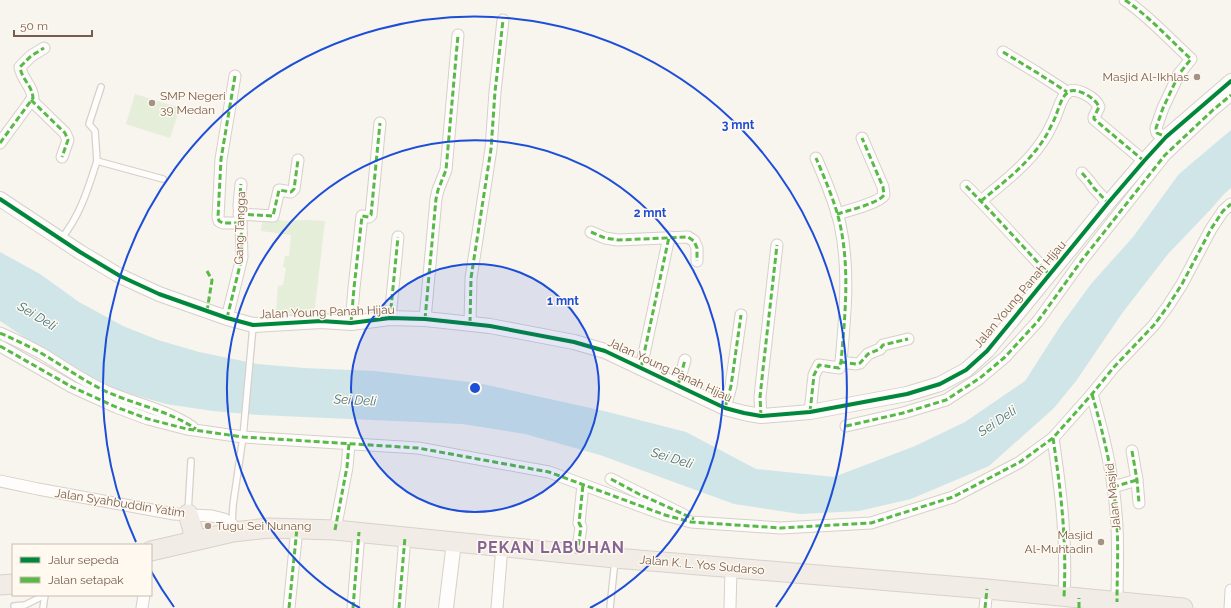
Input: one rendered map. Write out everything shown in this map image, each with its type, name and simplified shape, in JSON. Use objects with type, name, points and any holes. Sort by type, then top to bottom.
[{"type":"highway","points":[[188,514],[194,540]]},
{"type":"highway","name":"Jalan K. L. Yos Sudarso","points":[[152,551],[232,528],[297,528],[335,530],[615,558],[987,589],[1074,601],[1117,602],[1183,608]]},
{"type":"highway","points":[[0,586],[12,584]]},
{"type":"street","points":[[1125,0],[1154,23],[1191,59],[1179,74],[1163,108],[1156,128],[1157,133],[1166,138]]},
{"type":"street","points":[[470,323],[471,278],[491,149],[503,20]]},
{"type":"street","points":[[425,319],[436,199],[446,170],[458,35]]},
{"type":"street","points":[[0,143],[33,98],[32,90],[21,75],[20,67],[31,56],[44,48]]},
{"type":"street","points":[[1003,52],[1067,92]]},
{"type":"street","points":[[236,76],[221,159],[219,221],[223,223],[240,219],[274,216],[279,190],[291,192],[294,189],[298,160]]},
{"type":"street","name":"Jalan Young Panah Hijau","points":[[0,199],[120,276],[160,294],[253,329],[321,321],[351,322],[390,318],[470,323],[590,346],[605,351],[725,408],[744,414],[761,416],[810,412],[907,394],[940,384],[966,370],[987,351],[1049,274],[1144,161],[1166,138],[1231,81]]},
{"type":"street","points":[[981,201],[1015,174],[1027,160],[1046,135],[1056,116],[1062,99],[1067,92],[1072,89],[1078,90],[1097,103],[1098,107],[1094,120],[1144,161]]},
{"type":"street","points":[[846,426],[904,413],[946,400],[980,378],[1005,357],[1038,321],[1082,260],[1165,155],[1231,95]]},
{"type":"street","points":[[31,100],[65,134],[68,140],[62,157]]},
{"type":"street","points":[[351,322],[362,216],[369,217],[371,215],[380,123]]},
{"type":"street","points":[[837,214],[876,201],[882,198],[884,194],[883,187],[862,138]]},
{"type":"street","points":[[810,412],[814,375],[819,365],[839,368],[841,362],[846,308],[846,265],[840,224],[828,187],[816,158]]},
{"type":"street","points":[[1082,173],[1108,203]]},
{"type":"street","name":"Gang Tangga","points":[[227,318],[242,257],[240,219],[241,184]]},
{"type":"street","points":[[966,186],[1000,220],[1026,251],[1049,274]]},
{"type":"street","points":[[0,346],[72,387],[116,407],[148,419],[187,429],[349,444],[418,448],[549,472],[665,515],[691,522],[781,528],[857,524],[883,520],[953,497],[1020,462],[1053,438],[1114,367],[1154,325],[1168,306],[1211,229],[1223,211],[1231,204]]},
{"type":"street","points":[[591,232],[605,238],[618,240],[688,237],[694,241],[697,248],[696,261]]},
{"type":"street","points":[[390,318],[398,237]]},
{"type":"street","points":[[641,368],[670,237]]},
{"type":"street","points":[[761,416],[760,397],[777,245]]},
{"type":"street","points":[[725,408],[731,386],[741,315]]},
{"type":"street","points":[[0,333],[36,350],[107,392],[182,420],[198,430]]},
{"type":"street","points":[[841,362],[856,364],[860,363],[868,354],[880,349],[883,345],[908,338]]},
{"type":"street","points":[[678,385],[685,360]]},
{"type":"street","name":"Jalan Masjid","points":[[1092,394],[1108,453],[1117,515],[1117,602]]},
{"type":"street","points":[[1053,438],[1063,512],[1065,572],[1074,601]]},
{"type":"street","points":[[335,530],[347,467],[349,444]]},
{"type":"street","points":[[1132,451],[1139,503]]},
{"type":"street","points":[[611,479],[639,494],[703,523]]},
{"type":"street","name":"Jalan Syahbuddin Yatim","points":[[0,480],[38,489],[166,513],[212,516],[224,519],[232,528]]},
{"type":"street","points":[[1113,487],[1137,480]]},
{"type":"street","points":[[577,554],[581,527],[579,522],[583,485]]},
{"type":"street","points":[[289,608],[297,528]]},
{"type":"street","points":[[354,608],[359,532]]},
{"type":"street","points":[[399,608],[405,537]]},
{"type":"street","points":[[446,608],[454,542]]},
{"type":"street","points":[[497,608],[502,546]]},
{"type":"street","points":[[730,608],[731,568]]},
{"type":"street","points":[[985,608],[987,589]]},
{"type":"street","points":[[1230,608],[1231,590]]},
{"type":"street","points":[[142,608],[144,596]]},
{"type":"lane","points":[[61,239],[83,203],[97,162],[95,131],[89,124],[101,86]]},
{"type":"lane","points":[[97,162],[163,179]]},
{"type":"lane","points":[[232,528],[233,505],[243,433],[253,329]]},
{"type":"lane","points":[[188,514],[191,461]]},
{"type":"lane","points":[[610,608],[615,558]]},
{"type":"lane","points":[[14,606],[25,605],[43,596]]},
{"type":"lane","points":[[42,607],[45,596]]},
{"type":"green space","points":[[135,94],[180,108],[170,138],[126,124]]},
{"type":"green space","points":[[263,217],[284,221],[325,221],[314,315],[276,313],[278,286],[283,285],[286,268],[283,267],[285,256],[289,256],[291,235],[261,231]]},
{"type":"water","name":"Sei Deli","points":[[1231,130],[1231,188],[1168,254],[1123,312],[1076,381],[1054,408],[989,466],[911,499],[859,511],[800,514],[734,504],[600,455],[525,434],[462,424],[260,415],[213,411],[166,404],[113,389],[83,376],[0,321],[0,252],[40,274],[79,302],[123,326],[158,340],[199,352],[257,364],[304,368],[375,371],[478,383],[604,411],[686,432],[756,469],[834,477],[915,446],[965,422],[1025,381],[1061,325],[1091,284],[1133,237],[1179,174]]},
{"type":"marked path","points":[[1125,0],[1151,21],[1191,59],[1179,74],[1163,108],[1156,128],[1157,133],[1166,137]]},
{"type":"marked path","points":[[470,323],[471,278],[491,149],[495,92],[503,20]]},
{"type":"marked path","points":[[425,319],[436,199],[446,170],[458,35]]},
{"type":"marked path","points":[[0,143],[33,98],[31,90],[21,72],[20,67],[31,56],[44,48]]},
{"type":"marked path","points":[[1003,52],[1067,92]]},
{"type":"marked path","points":[[235,76],[221,159],[218,217],[219,221],[223,223],[241,223]]},
{"type":"marked path","points":[[981,201],[1017,170],[1041,144],[1054,120],[1060,103],[1070,91],[1079,92],[1094,100],[1099,107],[1094,119],[1144,161]]},
{"type":"marked path","points":[[846,426],[903,413],[946,400],[980,378],[1005,357],[1038,321],[1082,260],[1165,155],[1231,95]]},
{"type":"marked path","points":[[31,100],[65,133],[68,140],[62,157]]},
{"type":"marked path","points":[[351,323],[362,216],[369,217],[371,215],[380,123]]},
{"type":"marked path","points":[[837,214],[870,204],[884,195],[883,187],[862,138]]},
{"type":"marked path","points":[[810,412],[814,375],[819,365],[839,368],[841,362],[846,293],[845,258],[840,224],[833,199],[816,158]]},
{"type":"marked path","points":[[239,214],[273,216],[279,190],[291,192],[294,189],[298,160]]},
{"type":"marked path","points":[[1082,173],[1108,203]]},
{"type":"marked path","points":[[227,318],[242,257],[239,206],[241,184]]},
{"type":"marked path","points":[[966,186],[1049,274]]},
{"type":"marked path","points":[[0,346],[72,387],[116,407],[148,419],[187,429],[243,437],[418,448],[549,472],[665,515],[691,522],[781,528],[871,523],[953,497],[1020,462],[1053,438],[1114,367],[1154,325],[1182,284],[1211,229],[1223,211],[1231,204]]},
{"type":"marked path","points":[[591,232],[605,238],[618,240],[688,237],[694,241],[697,248],[697,261]]},
{"type":"marked path","points":[[390,318],[398,237]]},
{"type":"marked path","points":[[641,368],[669,237]]},
{"type":"marked path","points":[[761,416],[760,397],[777,245]]},
{"type":"marked path","points":[[207,271],[212,280],[207,311]]},
{"type":"marked path","points":[[725,408],[731,386],[741,315]]},
{"type":"marked path","points":[[0,333],[41,353],[98,388],[118,397],[175,417],[196,429]]},
{"type":"marked path","points":[[841,362],[856,364],[860,363],[868,354],[880,349],[883,345],[908,339]]},
{"type":"marked path","points":[[678,385],[685,360]]},
{"type":"marked path","points":[[1092,394],[1107,453],[1115,498],[1118,558],[1117,602]]},
{"type":"marked path","points":[[1053,438],[1063,517],[1065,556],[1064,597]]},
{"type":"marked path","points":[[335,530],[347,467],[349,444]]},
{"type":"marked path","points":[[1132,451],[1139,503]]},
{"type":"marked path","points":[[611,479],[639,494],[694,519]]},
{"type":"marked path","points":[[1113,487],[1137,480]]},
{"type":"marked path","points":[[577,554],[581,527],[579,523],[583,485]]},
{"type":"marked path","points":[[289,608],[297,528]]},
{"type":"marked path","points":[[353,608],[359,532]]},
{"type":"marked path","points":[[399,608],[405,537]]},
{"type":"marked path","points":[[985,608],[987,589]]},
{"type":"marked path","points":[[1079,598],[1079,608]]},
{"type":"cycle path","points":[[0,199],[80,252],[120,276],[159,294],[227,318],[253,325],[321,321],[351,323],[390,318],[425,319],[490,326],[574,342],[605,351],[725,408],[761,416],[810,412],[907,394],[940,384],[966,370],[987,351],[1108,203],[1166,137],[1231,81]]},
{"type":"place","name":"Masjid Al-Ikhlas","points":[[1197,77]]},
{"type":"place","name":"SMP Negeri 39 Medan","points":[[152,103]]},
{"type":"place","name":"Tugu Sei Nunang","points":[[208,526]]},
{"type":"place","name":"Masjid Al-Muhtadin","points":[[1101,542]]},
{"type":"district","name":"PEKAN LABUHAN","points":[[551,547]]}]
